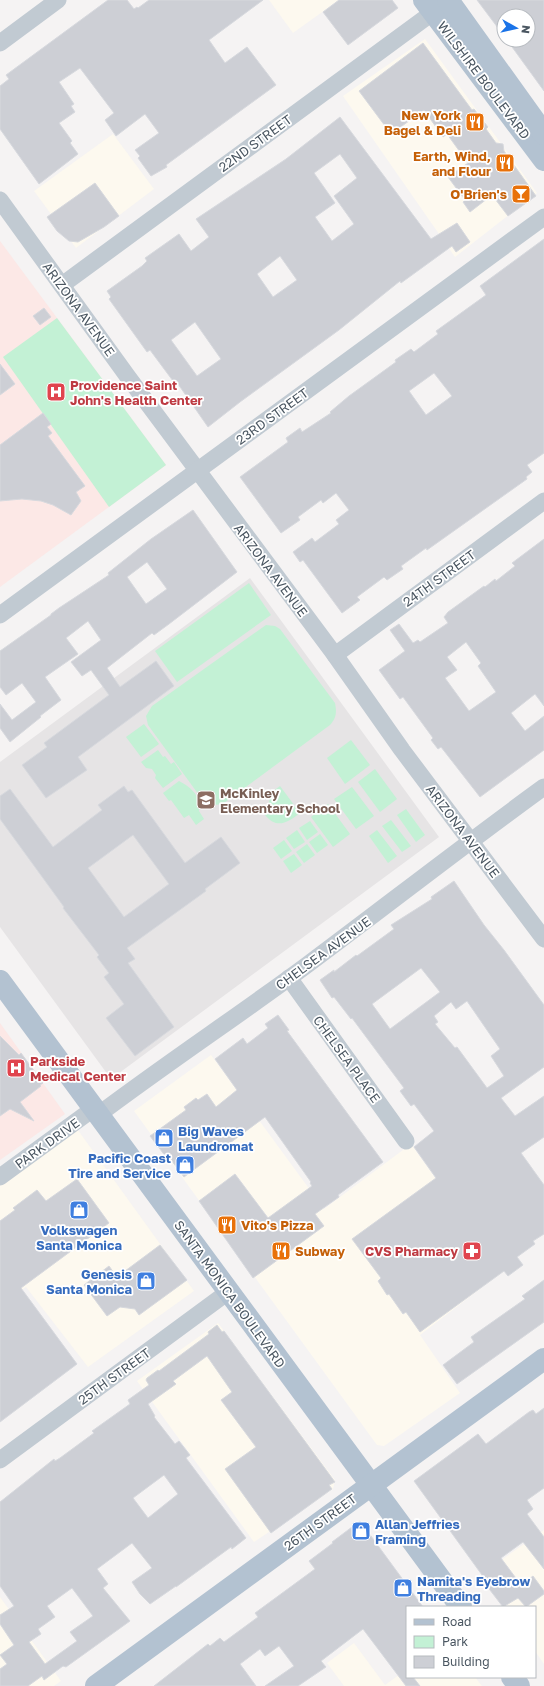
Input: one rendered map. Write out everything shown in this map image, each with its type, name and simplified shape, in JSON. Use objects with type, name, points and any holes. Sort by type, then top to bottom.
[{"type":"main road","name":"WILSHIRE BOULEVARD","points":[[441,2],[544,134]]},
{"type":"main road","name":"WILSHIRE BOULEVARD","points":[[441,2],[544,160]]},
{"type":"main road","name":"SANTA MONICA BOULEVARD","points":[[0,981],[460,1606]]},
{"type":"main road","name":"26TH STREET","points":[[96,1686],[544,1359]]},
{"type":"street","points":[[0,43],[58,0]]},
{"type":"street","name":"22ND STREET","points":[[62,285],[441,2]]},
{"type":"street","name":"ARIZONA AVENUE","points":[[0,200],[197,471],[335,655],[402,750],[471,840],[544,940]]},
{"type":"street","name":"23RD STREET","points":[[0,615],[544,216]]},
{"type":"street","name":"24TH STREET","points":[[335,655],[544,501]]},
{"type":"street","name":"CHELSEA AVENUE","points":[[96,1112],[289,978],[372,917],[471,840],[544,787]]},
{"type":"street","name":"CHELSEA PLACE","points":[[289,978],[406,1141]]},
{"type":"street","name":"PARK DRIVE","points":[[0,1177],[96,1112]]},
{"type":"street","name":"25TH STREET","points":[[0,1460],[228,1292]]},
{"type":"shaded area","points":[[269,0],[339,0],[293,33]]},
{"type":"shaded area","points":[[425,39],[537,193],[455,257],[343,96]]},
{"type":"shaded area","points":[[113,134],[154,189],[76,248],[34,191]]},
{"type":"shaded area","name":"Providence Saint John's Health Center","points":[[0,241],[166,465],[0,587]]},
{"type":"shaded area","name":"McKinley Elementary School","points":[[250,578],[439,837],[111,1079],[0,927],[0,762]]},
{"type":"shaded area","name":"Parkside Medical Center","points":[[0,1023],[65,1114],[0,1160]]},
{"type":"shaded area","points":[[211,1055],[324,1209],[411,1144],[502,1272],[420,1335],[460,1393],[384,1446],[377,1445],[134,1111]]},
{"type":"shaded area","points":[[75,1126],[194,1291],[88,1367],[26,1287],[0,1306],[0,1182]]},
{"type":"shaded area","points":[[218,1323],[335,1480],[333,1489],[254,1542],[137,1381]]},
{"type":"shaded area","points":[[544,1530],[544,1664],[536,1652],[536,1606],[502,1606],[480,1575]]},
{"type":"shaded area","points":[[0,1597],[61,1681],[54,1686],[0,1686]]},
{"type":"shaded area","points":[[354,1643],[385,1685],[406,1670],[406,1678],[476,1678],[482,1686],[344,1686],[327,1663]]},
{"type":"green space","points":[[57,318],[166,465],[109,507],[3,357]]},
{"type":"green space","points":[[249,583],[271,615],[177,682],[155,651]]},
{"type":"green space","points":[[266,625],[275,626],[280,629],[335,703],[335,718],[330,725],[224,803],[216,805],[204,802],[148,725],[146,716],[152,706]]},
{"type":"green space","points":[[144,724],[159,744],[141,757],[126,737]]},
{"type":"green space","points":[[351,740],[370,765],[345,784],[327,758]]},
{"type":"green space","points":[[158,750],[171,764],[174,762],[182,774],[163,788],[155,778],[156,775],[152,769],[146,768],[141,762]]},
{"type":"green space","points":[[375,769],[397,799],[380,812],[358,782]]},
{"type":"green space","points":[[179,781],[188,786],[195,793],[199,801],[199,811],[204,819],[196,825],[189,815],[184,818],[171,800],[169,801],[163,793]]},
{"type":"green space","points":[[280,786],[300,813],[287,822],[278,823],[269,820],[265,815],[272,792]]},
{"type":"green space","points":[[352,787],[374,816],[356,829],[334,799]]},
{"type":"green space","points":[[328,804],[350,834],[333,847],[311,817]]},
{"type":"green space","points":[[406,809],[425,835],[416,842],[397,815]]},
{"type":"green space","points":[[391,820],[411,846],[402,852],[382,826]]},
{"type":"green space","points":[[310,821],[318,832],[307,840],[299,828]]},
{"type":"green space","points":[[297,830],[305,842],[294,849],[286,838]]},
{"type":"green space","points":[[377,830],[397,856],[388,863],[369,836]]},
{"type":"green space","points":[[320,834],[328,845],[317,853],[309,842]]},
{"type":"green space","points":[[284,840],[292,851],[281,859],[273,848]]},
{"type":"green space","points":[[307,844],[315,855],[304,863],[296,852]]},
{"type":"green space","points":[[294,854],[302,865],[291,873],[283,861]]},
{"type":"building","points":[[108,0],[127,0],[134,9],[137,7],[138,8],[149,0],[263,0],[209,40],[225,63],[247,47],[276,85],[166,165],[167,167],[151,176],[138,158],[140,156],[135,150],[159,133],[145,114],[116,136],[105,120],[114,113],[80,68],[59,82],[74,104],[71,106],[75,112],[59,123],[72,141],[70,143],[78,154],[39,184],[0,129],[0,86],[9,79],[6,75]]},
{"type":"building","points":[[339,0],[392,0],[398,8],[348,45],[323,12]]},
{"type":"building","points":[[477,0],[544,0],[544,91],[513,48],[536,48],[536,8],[496,8],[496,25]]},
{"type":"building","points":[[423,43],[472,110],[474,109],[488,127],[486,129],[496,143],[503,144],[504,151],[536,196],[508,216],[492,195],[470,212],[463,202],[465,200],[448,177],[468,163],[447,134],[443,137],[424,110],[391,134],[359,91]]},
{"type":"building","points":[[340,117],[431,239],[457,223],[470,242],[456,252],[452,246],[401,283],[400,281],[339,330],[208,427],[178,384],[176,385],[150,350],[147,352],[109,299],[111,297],[107,291],[142,266],[147,261],[145,258],[179,234],[191,251],[209,237],[196,219],[286,159]],"holes":[[[340,154],[357,178],[334,196],[354,224],[332,241],[315,217],[335,203],[314,173]],[[280,256],[297,280],[273,297],[257,274]],[[195,322],[221,359],[197,376],[171,340]]]},
{"type":"building","points":[[95,183],[119,216],[104,227],[78,242],[69,241],[57,231],[47,217]]},
{"type":"building","points":[[544,239],[544,453],[527,465],[532,472],[526,477],[527,479],[427,550],[426,548],[401,566],[403,569],[387,580],[384,577],[357,597],[360,600],[342,613],[303,560],[300,562],[293,552],[312,538],[315,542],[339,524],[336,520],[349,510],[336,493],[323,503],[321,500],[298,517],[300,520],[281,533],[240,477],[288,442],[286,438],[300,428],[302,432],[331,413],[330,412],[349,396],[396,362],[395,360],[411,349],[414,352],[438,334],[436,331],[486,295],[480,286]],"holes":[[[434,373],[452,396],[426,415],[409,391]]]},
{"type":"building","points":[[44,308],[51,317],[40,325],[33,316]]},
{"type":"building","points":[[0,364],[15,384],[0,395]]},
{"type":"building","points":[[43,413],[51,424],[47,427],[52,433],[48,436],[85,486],[76,492],[81,501],[71,515],[53,505],[41,501],[22,499],[0,501],[0,445]]},
{"type":"building","points":[[193,510],[237,572],[169,624],[154,635],[152,633],[107,668],[120,687],[156,661],[174,686],[78,757],[87,770],[46,798],[22,765],[47,747],[44,743],[109,695],[91,670],[82,676],[71,662],[101,640],[88,621],[66,638],[78,654],[45,677],[61,700],[10,742],[0,728],[0,704],[12,720],[36,702],[22,683],[6,695],[0,687],[0,651],[59,608],[109,575],[108,573],[151,539]],"holes":[[[147,562],[167,589],[146,604],[127,577]]]},
{"type":"building","points":[[544,539],[544,706],[535,694],[511,713],[525,731],[544,716],[544,750],[480,797],[441,747],[438,749],[431,740],[433,738],[403,697],[400,699],[379,670],[405,651],[390,630],[399,624],[413,643],[418,640],[420,642],[448,623],[444,617],[448,612],[484,586],[485,587],[495,579],[496,581],[515,566],[512,563]],"holes":[[[466,642],[481,663],[478,666],[496,692],[469,711],[445,678],[457,670],[447,657]]]},
{"type":"building","points":[[124,786],[128,792],[132,790],[185,863],[221,837],[240,863],[205,889],[206,891],[127,948],[135,959],[128,963],[174,1027],[135,1056],[106,1018],[124,1004],[104,977],[109,973],[97,957],[99,955],[63,908],[64,907],[0,819],[0,796],[10,789],[53,847],[102,810],[98,805]],"holes":[[[133,835],[169,884],[124,917],[88,868]]]},
{"type":"building","points":[[454,881],[484,925],[544,1005],[544,1067],[501,1098],[515,1116],[544,1096],[544,1137],[521,1153],[544,1185],[544,1234],[533,1241],[535,1244],[517,1257],[523,1265],[508,1276],[504,1271],[420,1332],[406,1312],[403,1314],[389,1294],[387,1295],[378,1281],[381,1278],[352,1239],[436,1178],[414,1147],[434,1131],[414,1104],[411,1106],[400,1091],[404,1088],[352,1018],[351,1019],[334,997],[332,998],[320,980],[334,970],[334,972],[394,929],[391,925],[432,899],[431,897]],"holes":[[[421,968],[440,992],[390,1029],[372,1004]],[[467,1001],[500,1049],[491,1056],[504,1076],[487,1088],[457,1047],[455,1048],[435,1024],[438,1022],[434,1016],[451,1002],[456,1009]]]},
{"type":"building","points":[[278,1015],[289,1030],[287,1031],[383,1162],[315,1214],[324,1226],[253,1278],[199,1201],[235,1174],[268,1218],[312,1186],[310,1183],[311,1182],[265,1117],[184,1177],[150,1136],[186,1110],[184,1107],[196,1098],[198,1100],[207,1094],[216,1107],[237,1090],[215,1059],[243,1038],[247,1044],[268,1028],[265,1024]]},
{"type":"building","points":[[0,1036],[19,1055],[21,1053],[43,1083],[20,1102],[34,1121],[10,1109],[0,1116]]},
{"type":"building","points":[[77,1179],[109,1223],[21,1288],[77,1364],[0,1422],[0,1221],[15,1210],[13,1208],[37,1190],[46,1201]]},
{"type":"building","points":[[160,1245],[187,1280],[139,1315],[135,1309],[120,1307],[107,1316],[84,1285],[109,1266],[117,1277]]},
{"type":"building","points":[[544,1280],[544,1322],[457,1384],[443,1365],[474,1342],[471,1337],[525,1299],[522,1296]]},
{"type":"building","points":[[217,1325],[222,1332],[224,1331],[335,1482],[329,1485],[332,1489],[271,1533],[225,1469],[256,1447],[221,1400],[232,1392],[207,1356],[173,1381],[176,1384],[148,1404],[155,1416],[154,1417],[175,1444],[179,1441],[190,1455],[186,1458],[246,1538],[150,1604],[140,1594],[132,1582],[152,1568],[132,1543],[97,1569],[108,1584],[103,1588],[130,1621],[66,1667],[63,1666],[44,1680],[42,1676],[28,1686],[0,1686],[0,1669],[7,1664],[0,1655],[14,1645],[0,1624],[0,1615],[14,1606],[0,1586],[0,1502],[54,1459],[55,1461],[60,1458],[94,1433],[92,1431],[130,1404],[128,1400],[149,1385],[146,1380],[147,1378],[158,1370],[159,1371],[209,1334],[208,1332]],"holes":[[[164,1475],[178,1494],[148,1518],[133,1498]],[[72,1588],[93,1616],[70,1632],[77,1641],[45,1664],[29,1642],[41,1634],[38,1629],[55,1617],[47,1606]]]},
{"type":"building","points":[[544,1408],[544,1488],[527,1500],[533,1509],[527,1514],[544,1537],[544,1569],[523,1542],[501,1558],[521,1585],[533,1576],[544,1591],[544,1594],[527,1606],[525,1606],[518,1598],[502,1606],[480,1577],[482,1575],[414,1481],[478,1434],[486,1444],[529,1412],[533,1410],[536,1414]]},
{"type":"building","points":[[360,1521],[422,1606],[406,1606],[406,1678],[414,1678],[420,1686],[406,1686],[363,1629],[321,1661],[326,1667],[298,1686],[265,1686],[294,1666],[279,1646],[265,1656],[260,1649],[240,1664],[256,1686],[154,1686],[208,1644],[210,1646],[220,1638],[224,1642],[258,1617],[255,1613],[315,1569],[309,1561],[333,1543],[332,1542]]},
{"type":"place","name":"New York Bagel & Deli","points":[[475,122]]},
{"type":"place","name":"Earth, Wind, and Flour","points":[[505,163]]},
{"type":"place","name":"O'Brien's","points":[[521,194]]},
{"type":"place","name":"Providence Saint John's Health Center","points":[[56,392]]},
{"type":"place","name":"McKinley Elementary School","points":[[206,800]]},
{"type":"place","name":"Parkside Medical Center","points":[[16,1068]]},
{"type":"place","name":"Big Waves Laundromat","points":[[164,1138]]},
{"type":"place","name":"Pacific Coast Tire and Service","points":[[185,1165]]},
{"type":"place","name":"Volkswagen Santa Monica","points":[[79,1210]]},
{"type":"place","name":"Vito's Pizza","points":[[227,1225]]},
{"type":"place","name":"Subway","points":[[281,1251]]},
{"type":"place","name":"CVS Pharmacy","points":[[472,1251]]},
{"type":"place","name":"Genesis Santa Monica","points":[[146,1281]]},
{"type":"place","name":"Allan Jeffries Framing","points":[[361,1531]]},
{"type":"place","name":"Namita's Eyebrow Threading","points":[[403,1588]]}]
